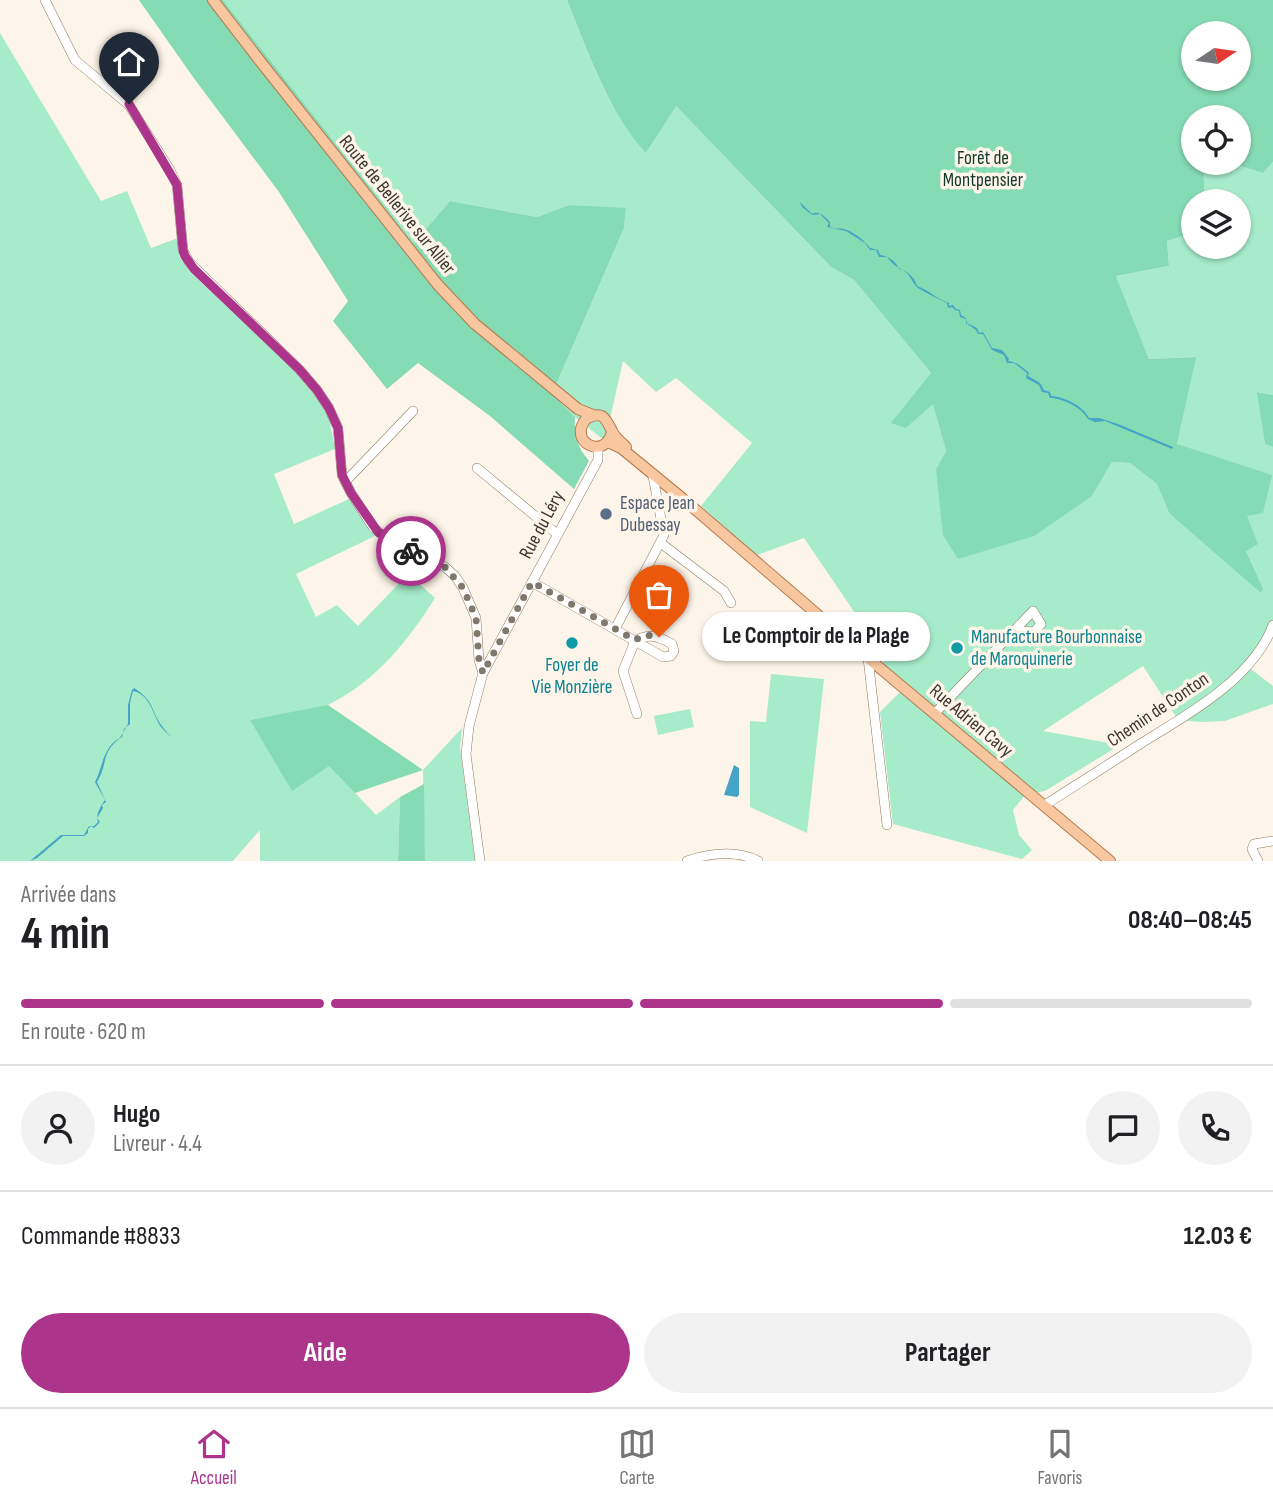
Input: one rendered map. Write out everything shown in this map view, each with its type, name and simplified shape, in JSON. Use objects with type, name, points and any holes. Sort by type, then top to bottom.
[{"type":"main road","name":"Route de Bellerive sur Allier","points":[[214,0],[438,285],[475,324],[588,418]]},
{"type":"main road","points":[[588,418],[607,420],[606,440],[588,445],[581,437],[581,426],[588,418]]},
{"type":"main road","name":"Rue Adrien Cavy","points":[[606,440],[621,448],[653,476],[661,490],[682,498]]},
{"type":"main road","name":"Rue Adrien Cavy","points":[[606,440],[682,498],[1110,861]]},
{"type":"street","points":[[45,0],[75,60],[129,104],[170,170],[177,185],[183,250],[189,262],[299,369],[329,408],[338,428],[340,467],[345,482],[378,532],[445,567],[455,576],[468,597],[476,618],[479,660],[483,673]]},
{"type":"street","points":[[345,482],[413,411]]},
{"type":"street","name":"Rue du Léry","points":[[480,861],[466,754],[469,726],[483,673],[598,460],[606,440]]},
{"type":"street","points":[[477,468],[557,534]]},
{"type":"street","points":[[615,629],[662,544],[664,535],[661,490]]},
{"type":"street","points":[[662,544],[724,591],[731,603]]},
{"type":"street","points":[[532,582],[635,640],[623,671],[637,714]]},
{"type":"street","name":"Chemin de Conton","points":[[1045,805],[1178,720],[1227,685],[1258,654],[1273,625]]},
{"type":"street","points":[[935,713],[1014,631]]},
{"type":"street","points":[[868,658],[887,825]]},
{"type":"street","points":[[1258,861],[1253,852],[1254,844],[1273,841]]},
{"type":"street","points":[[687,861],[720,854],[748,856],[758,861]]},
{"type":"green space","points":[[139,0],[223,0],[414,243],[450,201],[537,217],[569,205],[626,208],[624,228],[552,394],[575,417],[577,441],[589,461],[574,489],[490,416],[418,363],[387,389],[333,321],[348,301],[279,192]]},
{"type":"green space","points":[[223,0],[567,0],[610,100],[633,136],[647,152],[675,105],[831,267],[854,280],[931,373],[906,428],[933,403],[946,451],[936,469],[1092,496],[1112,462],[1130,463],[1157,484],[1169,513],[1263,588],[1246,551],[1177,444],[1195,357],[1149,359],[1116,276],[1169,266],[1167,241],[1181,237],[1181,259],[1251,259],[1251,189],[1204,189],[1204,175],[1251,175],[1251,169],[1263,173],[1273,162],[1273,395],[1258,392],[1265,444],[1273,447],[1273,632],[1268,645],[1251,669],[1273,686],[1273,704],[1225,721],[1178,720],[1143,666],[1043,731],[1120,745],[1045,791],[1026,794],[1013,810],[1019,835],[1032,850],[1022,859],[893,824],[880,712],[901,691],[886,678],[875,616],[859,619],[804,538],[757,555],[701,506],[752,443],[676,378],[656,392],[623,361],[605,441],[552,394],[624,228],[626,209],[569,205],[537,217],[450,201],[414,243]]},
{"type":"green space","name":"Forêt de Montpensier","points":[[567,0],[1273,0],[1273,162],[1263,173],[1251,169],[1251,105],[1181,105],[1181,175],[1204,175],[1204,189],[1181,189],[1181,237],[1167,241],[1169,266],[1116,276],[1149,359],[1196,357],[1177,444],[1272,475],[1263,513],[1247,516],[1258,544],[1246,551],[1263,588],[1261,593],[1169,513],[1157,484],[1130,463],[1112,462],[1092,496],[1034,536],[958,559],[943,535],[936,469],[946,451],[933,404],[906,428],[891,423],[931,373],[854,280],[831,267],[676,106],[646,153],[621,119],[591,60]]},
{"type":"green space","points":[[0,33],[101,201],[127,191],[151,248],[178,238],[180,257],[191,273],[291,367],[318,399],[329,417],[335,449],[274,474],[294,524],[349,499],[375,536],[296,574],[316,617],[337,605],[358,626],[408,574],[435,598],[390,658],[347,694],[323,707],[250,720],[330,766],[376,815],[400,797],[398,861],[260,861],[260,830],[233,861],[0,861]]},
{"type":"green space","points":[[1257,392],[1273,395],[1273,447],[1265,444]]},
{"type":"green space","points":[[771,674],[824,679],[807,833],[750,807],[750,721],[766,722]]},
{"type":"green space","points":[[328,705],[423,770],[355,793],[329,766],[292,791],[250,720]]},
{"type":"green space","points":[[690,709],[694,727],[658,735],[654,716]]},
{"type":"green space","points":[[462,728],[460,748],[475,861],[425,861],[423,770]]},
{"type":"green space","points":[[424,784],[425,861],[398,861],[400,797]]},
{"type":"water","points":[[800,202],[812,214],[819,213],[824,216],[830,222],[830,227],[845,229],[854,233],[865,243],[846,231],[827,227],[829,223],[820,214],[812,215]]},
{"type":"water","points":[[865,243],[878,250],[880,255],[886,256],[891,259],[898,268],[887,257],[879,257],[876,250],[870,250]]},
{"type":"water","points":[[902,270],[910,275],[917,286],[960,310],[961,315],[966,318],[967,323],[977,328],[979,333],[983,332],[992,348],[1002,350],[1008,361],[1014,363],[1007,363],[1004,355],[992,350],[983,334],[978,334],[966,323],[966,319],[960,317],[959,311],[948,308],[947,303],[918,288]]},
{"type":"water","points":[[1014,363],[1029,373],[1028,376],[1040,383],[1051,396],[1073,403],[1089,418],[1099,418],[1118,424],[1173,447],[1172,449],[1105,421],[1095,422],[1088,419],[1072,404],[1050,398],[1048,393],[1042,392],[1039,385],[1026,378],[1027,373]]},
{"type":"water","points":[[134,688],[149,701],[158,721],[174,739],[161,727],[143,696],[133,691],[130,724],[126,727],[128,705]]},
{"type":"water","points":[[123,733],[122,737],[110,748],[97,782],[106,802],[102,805],[105,800],[95,782],[107,751]]},
{"type":"water","points":[[734,765],[739,768],[737,797],[724,795]]},
{"type":"water","points":[[89,826],[84,836],[63,836],[30,861],[61,835],[84,835]]},
{"type":"way so far","points":[[411,551],[445,567],[463,588],[476,618],[479,660],[483,673],[532,582],[635,640],[645,635],[659,637]]},
{"type":"place","name":"Espace Jean Dubessay","points":[[606,514]]},
{"type":"place","name":"Le Comptoir de la Plage","points":[[659,637]]},
{"type":"place","name":"Foyer de Vie Monzière","points":[[572,643]]},
{"type":"place","name":"Manufacture Bourbonnaise de Maroquinerie","points":[[957,648]]},
{"type":"route","points":[[129,104],[177,185],[185,256],[194,269],[299,369],[317,390],[338,428],[340,467],[351,493],[378,532],[411,551]]}]
